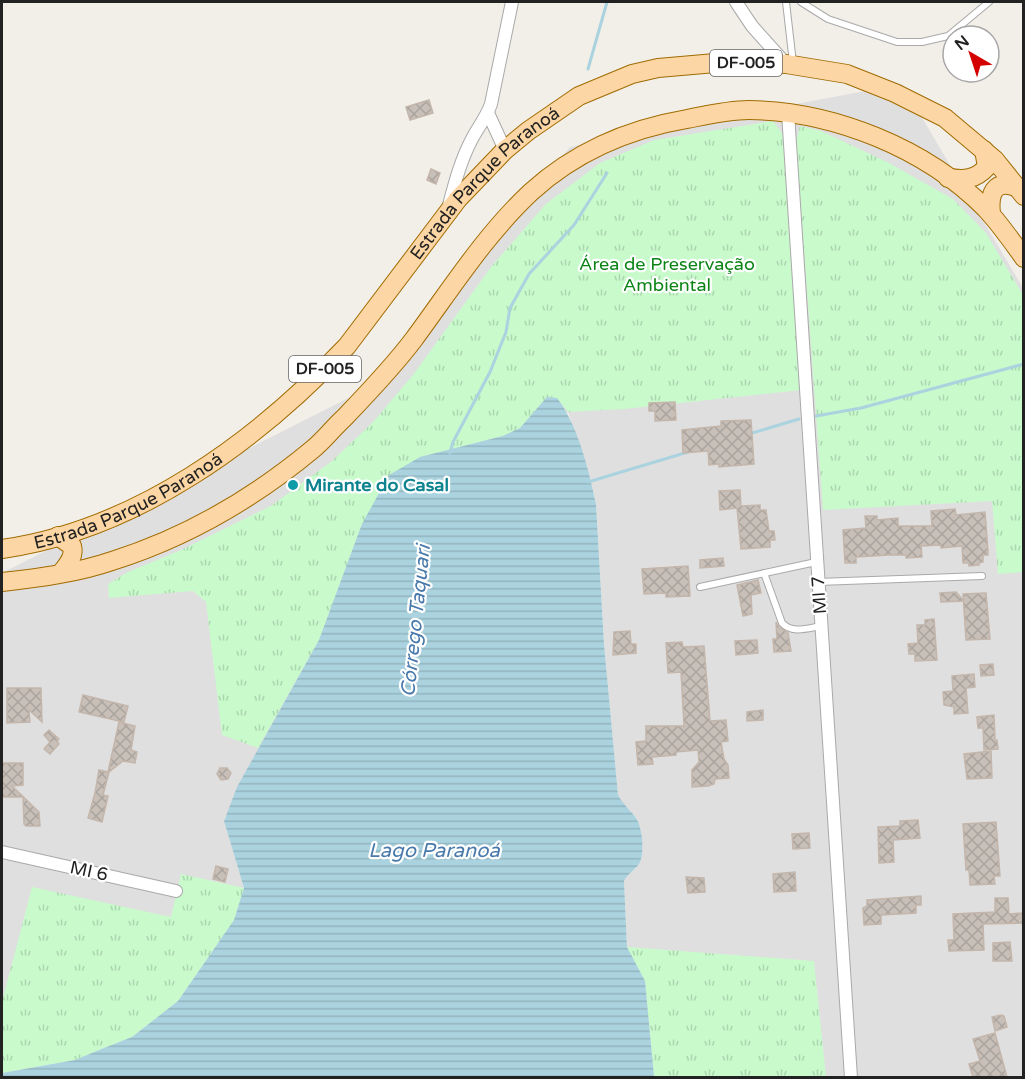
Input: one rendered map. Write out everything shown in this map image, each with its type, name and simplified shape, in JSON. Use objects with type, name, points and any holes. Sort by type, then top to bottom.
[{"type":"main road","name":"Estrada Parque Paranoá","points":[[2,549],[58,536],[113,517],[161,495],[210,465],[298,394],[347,346],[447,213],[481,172],[504,150],[579,96],[632,74],[658,68],[727,62],[790,65],[847,74],[886,89],[945,118],[984,150],[1020,191]]},
{"type":"main road","name":"Estrada Parque Paranoá","points":[[2,582],[111,562],[184,532],[254,492],[314,448],[376,384],[412,342],[466,267],[531,193],[581,154],[634,131],[726,112],[747,110],[788,113],[840,123],[860,130],[921,160],[948,178],[991,214],[1023,258]]},
{"type":"main road","points":[[948,178],[974,178],[980,174],[987,167],[984,150]]},
{"type":"main road","points":[[991,214],[991,197],[996,189],[1004,184],[1020,191]]},
{"type":"main road","points":[[58,536],[72,546],[73,550],[69,562],[61,573]]},
{"type":"street","points":[[447,213],[462,161],[472,138],[488,114],[512,2]]},
{"type":"street","points":[[736,2],[752,26],[790,65]]},
{"type":"street","name":"MI 7","points":[[788,113],[851,1077]]},
{"type":"street","points":[[488,114],[504,150]]},
{"type":"street","name":"MI 6","points":[[2,852],[176,891]]},
{"type":"lane","points":[[786,2],[790,65]]},
{"type":"lane","points":[[801,2],[828,19],[897,42],[922,42],[948,36],[989,2]]},
{"type":"lane","points":[[700,587],[816,562]]},
{"type":"lane","points":[[765,573],[782,623],[787,628],[794,630],[821,626]]},
{"type":"lane","points":[[818,582],[982,576]]},
{"type":"shaded area","points":[[902,84],[1023,288],[1023,1077],[654,1077],[645,981],[627,947],[624,881],[626,876],[637,868],[637,819],[618,796],[604,644],[596,504],[591,481],[568,412],[319,640],[238,787],[224,820],[244,888],[234,920],[197,973],[2,1073],[2,573],[376,384],[570,147]]},
{"type":"green space","name":"Área de Preservação Ambiental","points":[[773,121],[790,144],[802,390],[624,409],[568,412],[557,398],[547,397],[520,428],[503,436],[420,457],[362,524],[319,640],[258,748],[222,735],[206,602],[193,591],[109,598],[108,584],[128,572],[181,550],[271,506],[332,461],[374,421],[413,375],[491,267],[546,204],[600,163],[654,140]]},
{"type":"green space","name":"Área de Preservação Ambiental","points":[[800,126],[821,131],[887,162],[953,199],[986,233],[1023,295],[1023,572],[998,574],[992,501],[823,510],[796,141]]},
{"type":"green space","points":[[181,874],[244,888],[234,920],[178,1001],[132,1037],[75,1060],[2,1073],[2,1002],[32,887],[171,917]]},
{"type":"green space","points":[[627,947],[814,961],[826,1077],[654,1077],[645,981]]},
{"type":"water","name":"Lago Paranoá","points":[[547,397],[557,398],[571,421],[586,463],[596,504],[604,644],[618,795],[638,822],[642,844],[640,863],[624,881],[627,947],[645,981],[654,1077],[2,1077],[2,1073],[75,1060],[132,1037],[178,1001],[234,920],[244,888],[224,821],[237,787],[319,640],[362,524],[389,475],[420,457],[503,436],[520,428]]},
{"type":"building","points":[[429,100],[433,113],[410,120],[406,107]]},
{"type":"building","points":[[431,169],[440,173],[436,184],[427,180]]},
{"type":"building","points":[[675,402],[676,420],[655,421],[655,411],[649,411],[649,403]]},
{"type":"building","points":[[751,420],[754,464],[719,467],[719,464],[709,465],[708,451],[683,453],[682,430],[721,426],[721,421]]},
{"type":"building","points":[[740,490],[741,506],[760,505],[760,510],[766,510],[769,531],[774,531],[775,540],[770,540],[770,547],[741,549],[737,508],[720,510],[719,491]]},
{"type":"building","points":[[955,509],[956,515],[985,512],[988,555],[983,555],[983,562],[979,565],[969,566],[969,563],[963,563],[962,546],[941,548],[941,545],[921,546],[922,557],[906,558],[906,555],[889,555],[856,557],[856,563],[845,563],[843,530],[866,528],[865,516],[877,516],[877,520],[898,518],[898,526],[932,526],[931,511]]},
{"type":"building","points":[[723,558],[724,566],[700,568],[700,560]]},
{"type":"building","points":[[688,566],[690,596],[666,597],[666,593],[644,594],[642,569]]},
{"type":"building","points":[[758,580],[761,593],[751,595],[752,614],[743,616],[737,585]]},
{"type":"building","points":[[956,592],[964,601],[941,602],[940,593]]},
{"type":"building","points":[[986,593],[990,639],[966,640],[963,594]]},
{"type":"building","points":[[934,619],[937,660],[915,661],[915,654],[909,654],[908,644],[918,643],[917,625],[925,625],[925,620]]},
{"type":"building","points":[[776,622],[788,633],[791,651],[774,652],[773,639],[777,639]]},
{"type":"building","points":[[630,631],[631,644],[636,644],[636,653],[613,655],[614,632]]},
{"type":"building","points":[[757,640],[758,653],[736,655],[735,641]]},
{"type":"building","points":[[682,642],[683,647],[704,646],[710,721],[726,720],[728,741],[721,742],[724,759],[728,765],[729,778],[715,779],[714,784],[708,786],[692,787],[692,770],[699,762],[698,750],[652,757],[653,764],[638,765],[636,742],[646,741],[646,726],[684,726],[681,672],[668,673],[666,643]]},
{"type":"building","points":[[993,664],[994,675],[981,676],[980,665]]},
{"type":"building","points":[[974,674],[975,687],[966,688],[968,713],[954,714],[954,707],[944,705],[943,692],[953,691],[952,676]]},
{"type":"building","points":[[7,688],[41,688],[42,722],[29,710],[30,722],[7,723]]},
{"type":"building","points":[[83,695],[128,706],[124,722],[79,712]]},
{"type":"building","points":[[763,710],[763,720],[747,721],[747,712]]},
{"type":"building","points":[[994,715],[995,740],[997,740],[998,749],[984,750],[983,728],[978,728],[977,717]]},
{"type":"building","points":[[119,722],[135,726],[131,750],[137,752],[135,763],[123,761],[109,772],[103,795],[108,796],[102,822],[88,818],[99,770],[108,772]]},
{"type":"building","points":[[49,730],[59,739],[57,741],[59,744],[50,754],[44,749],[50,742],[44,735]]},
{"type":"building","points":[[991,751],[992,778],[967,779],[964,754]]},
{"type":"building","points":[[2,763],[23,763],[23,785],[12,786],[39,812],[40,826],[24,824],[23,797],[2,797]]},
{"type":"building","points":[[220,768],[227,768],[231,773],[228,779],[221,780],[217,774]]},
{"type":"building","points":[[918,820],[920,838],[893,840],[894,862],[879,863],[878,827],[900,826],[900,821]]},
{"type":"building","points":[[996,822],[1000,876],[994,876],[995,884],[970,885],[969,870],[966,870],[963,824]]},
{"type":"building","points":[[809,833],[810,848],[793,849],[792,834]]},
{"type":"building","points":[[216,866],[228,869],[225,882],[213,879]]},
{"type":"building","points":[[795,872],[796,891],[774,892],[773,874]]},
{"type":"building","points":[[686,877],[704,878],[705,892],[688,893]]},
{"type":"building","points":[[921,896],[921,905],[916,905],[916,913],[881,915],[881,924],[864,925],[863,908],[867,906],[867,900]]},
{"type":"building","points":[[995,898],[1008,898],[1009,914],[1022,913],[1023,923],[983,924],[984,950],[949,951],[948,940],[954,940],[953,914],[995,912]]},
{"type":"building","points":[[1010,942],[1012,961],[993,961],[993,943]]},
{"type":"building","points":[[1004,1016],[1007,1027],[995,1031],[992,1017]]},
{"type":"building","points":[[995,1033],[1007,1077],[973,1077],[969,1064],[980,1061],[973,1039]]},
{"type":"waterway","name":"Córrego Taquari","points":[[588,69],[607,2]]},
{"type":"waterway","name":"Córrego Taquari","points":[[450,453],[453,442],[490,372],[506,332],[510,308],[529,274],[574,225],[607,173]]},
{"type":"waterway","points":[[816,416],[861,408],[1024,364]]},
{"type":"waterway","points":[[749,434],[799,419]]},
{"type":"waterway","points":[[588,482],[688,452]]},
{"type":"place","name":"Mirante do Casal","points":[[293,485]]}]
